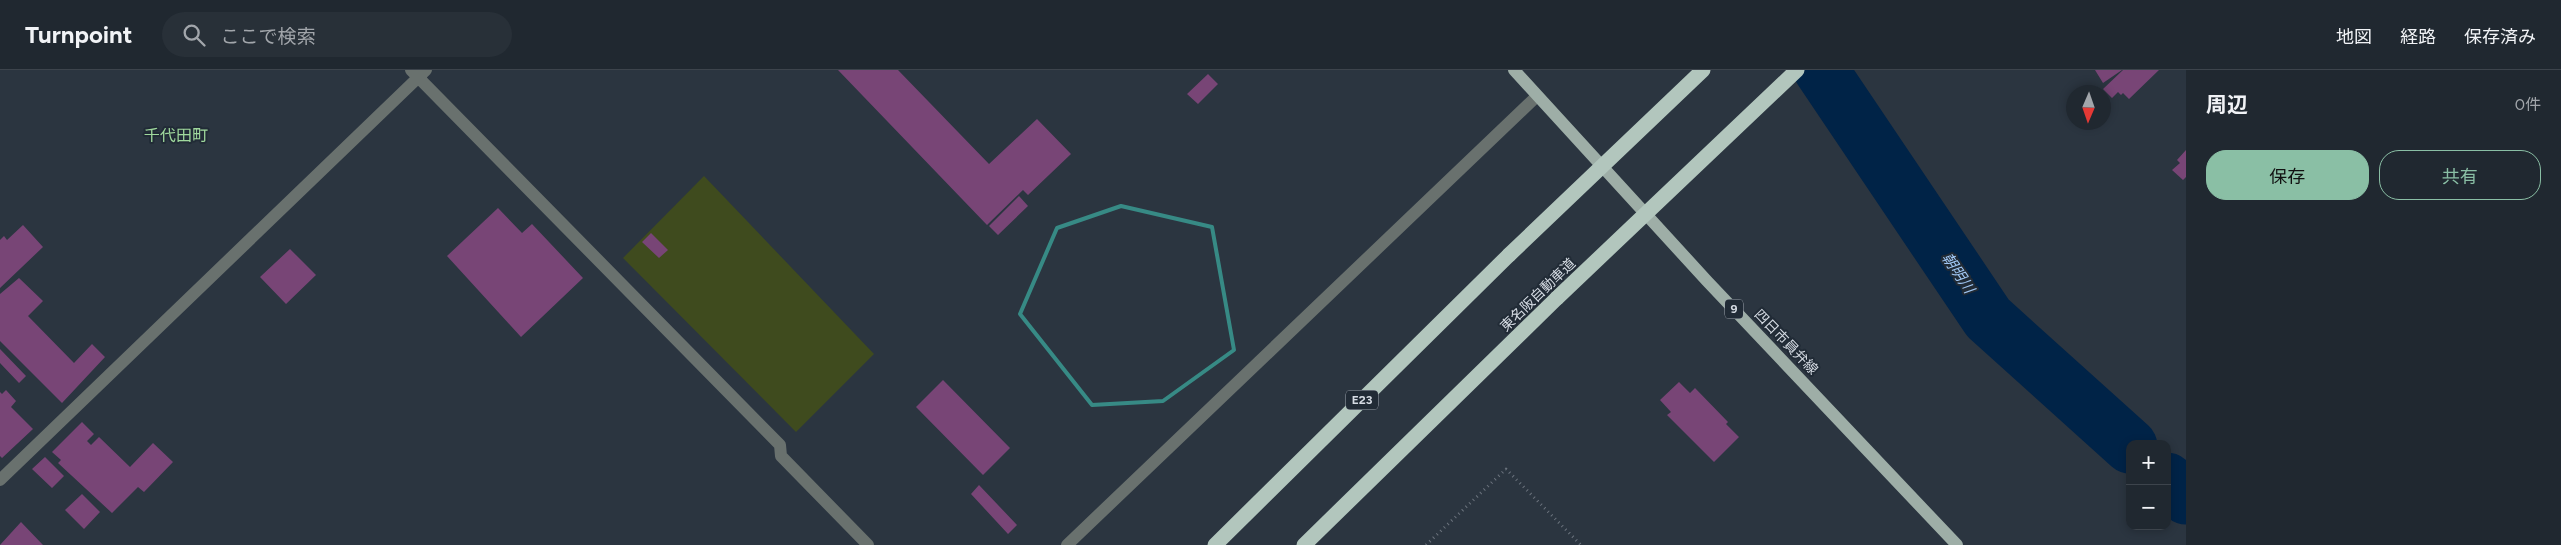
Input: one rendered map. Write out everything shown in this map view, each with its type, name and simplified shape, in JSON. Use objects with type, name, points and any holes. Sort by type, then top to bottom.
[{"type":"highway","name":"E23","points":[[1215,545],[1509,255],[1703,70]]},
{"type":"highway","name":"東名阪自動車道","points":[[1304,545],[1557,298],[1797,70]]},
{"type":"main road","name":"四日市員弁線","points":[[1514,70],[1536,98],[1958,545]]},
{"type":"street","points":[[0,480],[418,72],[780,444],[782,456],[868,545]]},
{"type":"street","points":[[1067,545],[1536,98]]},
{"type":"path","points":[[1426,545],[1506,469],[1581,545]]},
{"type":"highlighted area","points":[[1121,206],[1212,227],[1234,350],[1163,401],[1092,405],[1020,314],[1057,228]]},
{"type":"green space","points":[[704,176],[874,354],[796,432],[623,258]]},
{"type":"building","points":[[838,70],[898,70],[989,164],[1037,119],[1071,154],[1028,195],[1023,190],[987,225]]},
{"type":"building","points":[[2095,70],[2122,70],[2103,83]]},
{"type":"building","points":[[2123,70],[2159,70],[2129,99],[2123,93],[2121,95],[2118,92],[2112,98],[2111,85],[2107,85]]},
{"type":"building","points":[[1208,74],[1218,84],[1198,104],[1187,94]]},
{"type":"building","points":[[2186,150],[2186,177],[2183,180],[2172,170],[2180,163],[2177,160]]},
{"type":"building","points":[[1019,196],[1028,206],[998,235],[989,226]]},
{"type":"building","points":[[498,208],[522,233],[532,224],[583,278],[521,337],[447,256]]},
{"type":"building","points":[[23,225],[43,247],[0,288],[0,240],[4,236],[7,240]]},
{"type":"building","points":[[651,233],[668,250],[659,258],[642,242]]},
{"type":"building","points":[[290,249],[316,275],[286,304],[260,277]]},
{"type":"building","points":[[19,278],[43,301],[28,316],[74,363],[92,344],[105,357],[62,403],[0,341],[0,294]]},
{"type":"building","points":[[0,349],[26,376],[19,383],[0,363]]},
{"type":"building","points":[[943,380],[1010,448],[983,475],[916,407]]},
{"type":"building","points":[[1679,382],[1690,393],[1695,388],[1728,422],[1726,424],[1739,437],[1714,462],[1667,415],[1671,412],[1660,400]]},
{"type":"building","points":[[6,390],[16,401],[11,407],[33,429],[2,458],[0,456],[0,392],[2,394]]},
{"type":"building","points":[[82,422],[94,434],[87,441],[91,445],[99,437],[130,467],[153,443],[173,462],[144,492],[138,487],[112,513],[58,463],[61,460],[52,452]]},
{"type":"building","points":[[45,457],[64,476],[52,488],[32,469]]},
{"type":"building","points":[[979,485],[1017,525],[1008,534],[971,494]]},
{"type":"building","points":[[82,494],[100,512],[84,529],[65,510]]},
{"type":"building","points":[[21,522],[43,545],[0,545]]},
{"type":"waterway","name":"朝明川","points":[[1821,70],[1988,318],[2126,442]]},
{"type":"waterway","points":[[1828,79],[1845,70]]},
{"type":"waterway","name":"朝明川","points":[[2171,484],[2186,497]]},
{"type":"district","name":"千代田町","points":[[176,135]]}]
